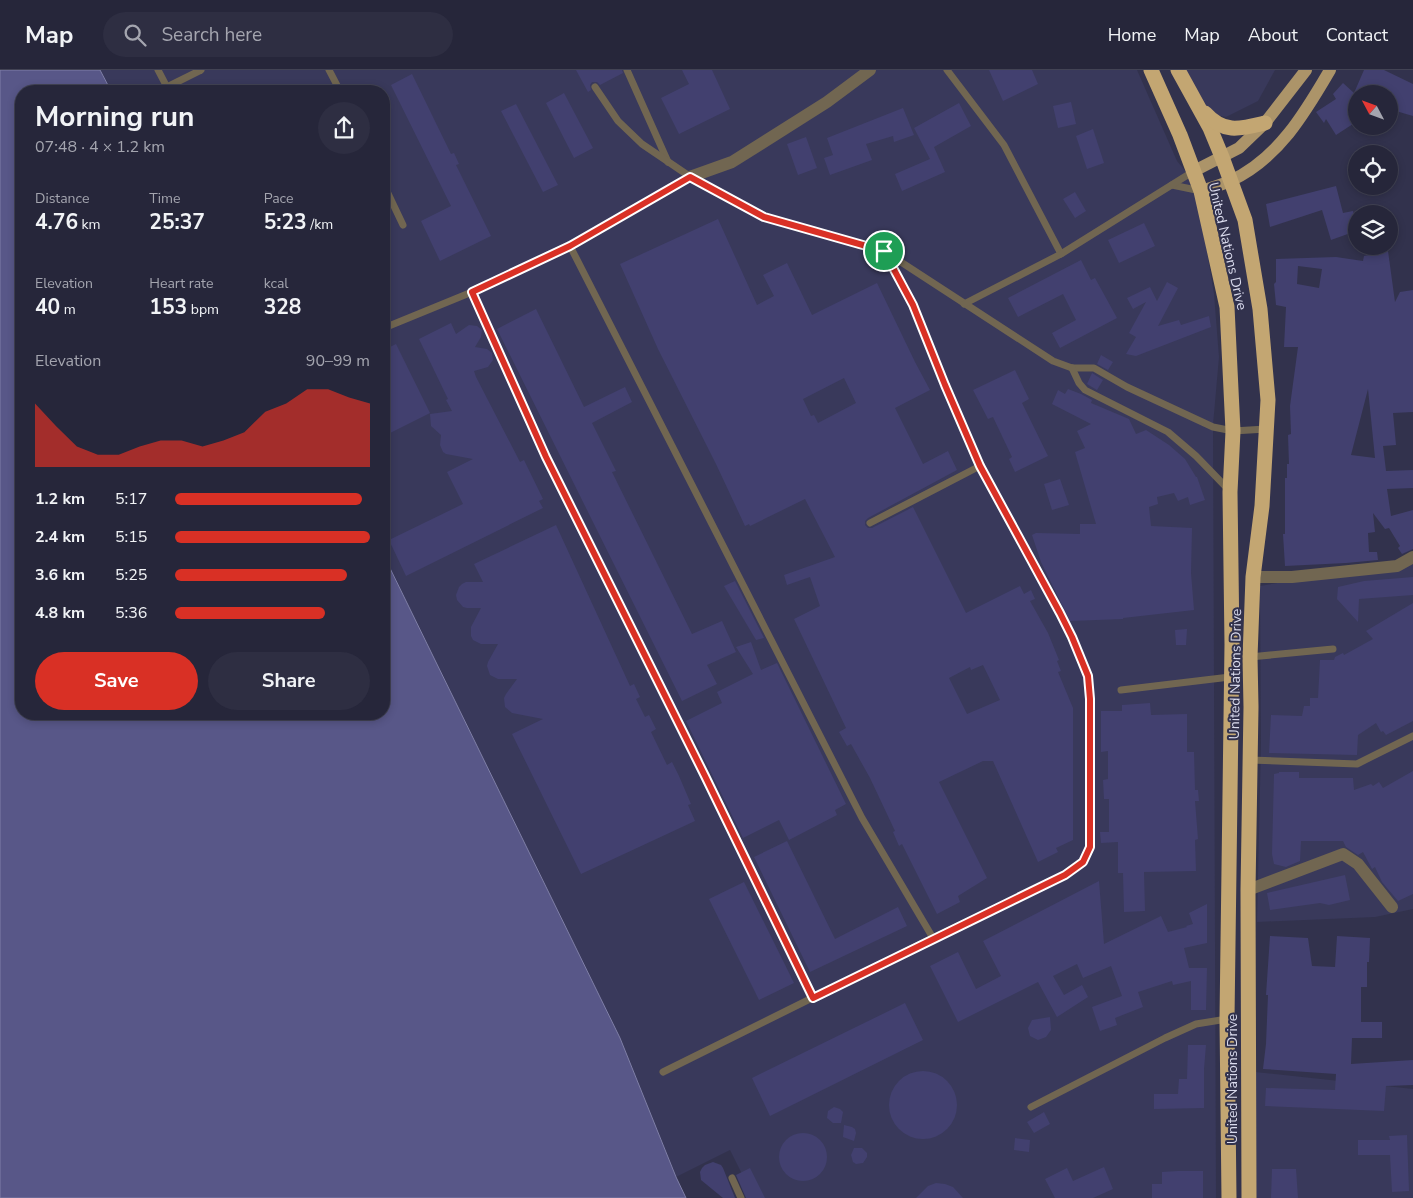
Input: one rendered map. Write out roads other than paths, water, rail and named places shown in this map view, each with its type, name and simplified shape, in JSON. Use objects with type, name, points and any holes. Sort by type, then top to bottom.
[{"type":"highway","name":"United Nations Drive","points":[[1151,70],[1180,135],[1201,191],[1228,307],[1233,431],[1230,492],[1232,644],[1230,677],[1227,1019],[1229,1198]]},
{"type":"highway","points":[[1178,70],[1200,108],[1212,120],[1226,128],[1240,129],[1265,123]]},
{"type":"highway","name":"United Nations Drive","points":[[1200,108],[1222,157],[1245,220],[1260,309],[1268,400],[1262,506],[1253,577],[1250,657],[1248,890],[1249,1198]]},
{"type":"main road","points":[[1194,171],[1239,148],[1265,123],[1306,70]]},
{"type":"main road","points":[[1201,191],[1230,181],[1263,161],[1294,128],[1330,70]]},
{"type":"street","points":[[690,177],[732,162],[826,102],[870,70]]},
{"type":"street","points":[[1253,577],[1292,577],[1397,566],[1413,557]]},
{"type":"street","points":[[1248,890],[1343,854],[1358,864],[1392,907]]},
{"type":"lane","points":[[158,70],[166,85]]},
{"type":"lane","points":[[175,85],[201,70]]},
{"type":"lane","points":[[329,70],[337,85]]},
{"type":"lane","points":[[627,70],[668,162]]},
{"type":"lane","points":[[947,70],[1004,145],[1061,254]]},
{"type":"lane","points":[[595,87],[618,121],[642,144],[690,177],[764,217],[884,251],[1053,361],[1072,368],[1094,368],[1127,387],[1212,427],[1233,431],[1267,429]]},
{"type":"lane","points":[[964,304],[1061,254],[1194,171]]},
{"type":"lane","points":[[390,326],[472,292],[570,246],[690,177]]},
{"type":"lane","points":[[1172,185],[1201,191]]},
{"type":"lane","points":[[390,198],[403,225]]},
{"type":"lane","points":[[570,246],[862,818],[933,938]]},
{"type":"lane","points":[[662,1072],[1065,875],[1083,862],[1090,847],[1090,699],[1088,676],[1060,613],[980,466],[913,305],[884,251]]},
{"type":"lane","points":[[472,292],[546,457],[813,998]]},
{"type":"lane","points":[[1072,368],[1079,383],[1085,390],[1168,432],[1179,440],[1230,492]]},
{"type":"lane","points":[[870,523],[980,466]]},
{"type":"lane","points":[[1250,657],[1333,649]]},
{"type":"lane","points":[[1121,690],[1230,677]]},
{"type":"lane","points":[[1250,760],[1357,764],[1413,736]]},
{"type":"lane","points":[[1031,1107],[1196,1024],[1227,1019]]},
{"type":"lane","points":[[732,1178],[741,1198]]}]
